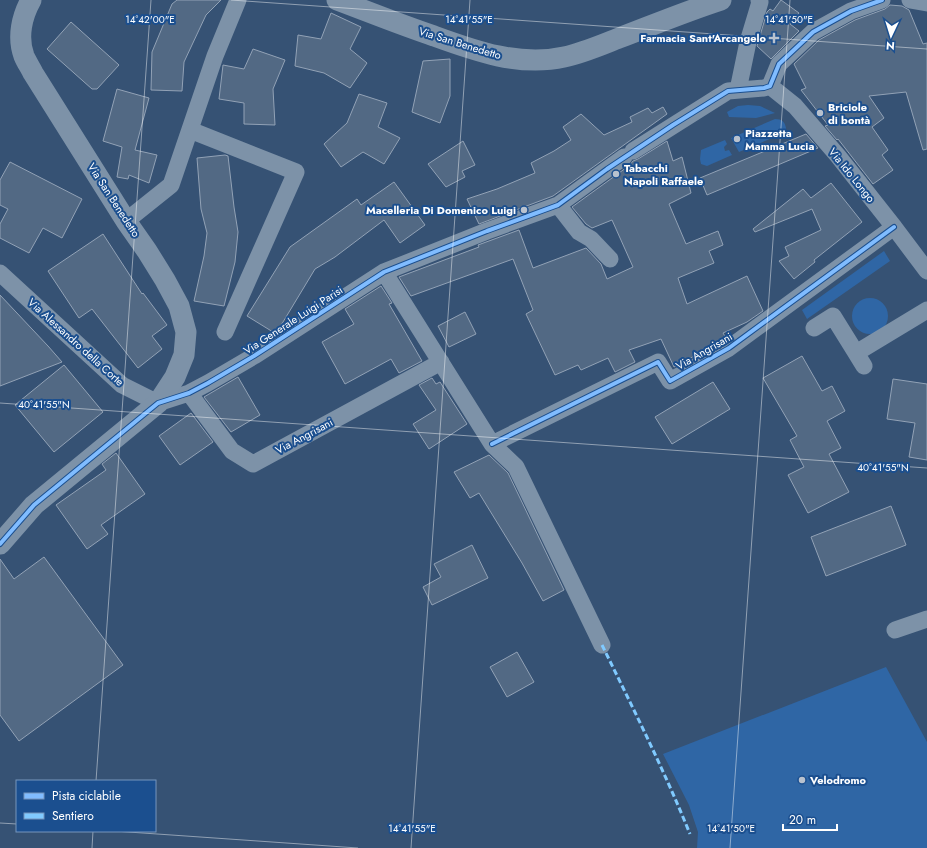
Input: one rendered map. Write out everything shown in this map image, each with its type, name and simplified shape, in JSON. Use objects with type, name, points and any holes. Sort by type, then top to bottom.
[{"type":"street","name":"Via San Benedetto","points":[[31,0],[24,11],[20,32],[24,55],[33,73],[126,221],[147,251],[179,306],[186,332],[184,355],[175,377],[158,403]]},
{"type":"street","points":[[126,221],[171,185],[215,56],[238,0]]},
{"type":"street","name":"Via San Benedetto","points":[[337,0],[418,31],[493,55],[522,60],[546,60],[564,57],[722,0]]},
{"type":"street","points":[[738,90],[748,42],[760,2],[758,0]]},
{"type":"street","points":[[770,86],[779,64],[813,32],[851,11],[882,0]]},
{"type":"street","points":[[910,0],[927,3]]},
{"type":"street","name":"Via Generale Luigi Parisi","points":[[0,544],[34,505],[158,403],[189,393],[208,383],[254,356],[384,272],[487,231],[558,205],[629,154],[728,91],[764,88],[770,86]]},
{"type":"street","name":"Via Ido Longo","points":[[770,86],[795,106],[838,156],[927,271]]},
{"type":"street","points":[[190,130],[296,172],[225,332]]},
{"type":"street","points":[[558,205],[579,232],[591,239],[610,259]]},
{"type":"street","name":"Via Angrisani","points":[[492,444],[658,362],[670,381],[729,348],[894,227]]},
{"type":"street","points":[[384,272],[492,444],[516,467],[602,646]]},
{"type":"street","name":"Via Alessandro della Corte","points":[[0,273],[122,385],[158,403]]},
{"type":"street","points":[[814,328],[833,316],[860,360],[927,310]]},
{"type":"street","name":"Via Angrisani","points":[[189,393],[232,451],[253,464],[441,362]]},
{"type":"street","points":[[895,630],[927,619]]},
{"type":"shaded area","points":[[738,106],[760,106],[775,113],[756,118],[729,117],[727,112]]},
{"type":"shaded area","points":[[775,119],[781,120],[785,124],[786,128],[784,133],[739,152],[731,138]]},
{"type":"shaded area","points":[[725,140],[727,144],[724,147],[725,151],[729,150],[732,155],[707,166],[701,164],[701,150]]},
{"type":"shaded area","points":[[884,251],[890,261],[807,319],[802,310]]},
{"type":"shaded area","points":[[873,298],[883,303],[887,309],[887,323],[883,329],[877,333],[867,334],[857,329],[853,323],[852,313],[857,303],[863,299]]},
{"type":"shaded area","name":"Velodromo","points":[[886,667],[927,742],[927,848],[697,848],[698,832],[689,805],[663,754]]},
{"type":"building","points":[[177,0],[221,0],[206,15],[184,62],[182,91],[151,90],[152,52],[172,4]]},
{"type":"building","name":"Farmacia Sant'Arcangelo","points":[[781,0],[799,13],[790,24],[799,31],[771,59],[757,46],[767,12],[770,9],[773,11]]},
{"type":"building","points":[[890,5],[902,6],[909,10],[923,44],[927,43],[927,149],[923,150],[906,92],[869,96],[884,118],[872,127],[888,150],[882,155],[893,170],[873,184],[838,139],[837,140],[825,126],[828,125],[801,90],[806,88],[794,64],[819,40],[855,20],[885,9]]},
{"type":"building","points":[[331,13],[361,27],[350,49],[367,63],[350,88],[324,73],[295,66],[298,35],[321,39]]},
{"type":"building","points":[[71,22],[119,65],[97,89],[92,89],[47,49]]},
{"type":"building","points":[[253,49],[285,60],[273,89],[275,125],[244,124],[244,103],[219,99],[223,65],[244,69]]},
{"type":"building","points":[[450,59],[450,96],[440,123],[412,112],[423,61]]},
{"type":"building","points":[[117,89],[149,98],[135,150],[157,155],[149,183],[129,175],[128,179],[117,177],[122,147],[103,141]]},
{"type":"building","points":[[359,94],[387,103],[378,127],[400,138],[384,164],[363,152],[341,167],[324,144],[347,123]]},
{"type":"building","points":[[663,107],[667,114],[553,196],[479,224],[467,199],[497,189],[535,173],[531,163],[571,140],[563,127],[581,114],[604,135],[632,122],[630,117],[648,108],[652,113]]},
{"type":"building","points":[[806,134],[818,148],[707,195],[700,178]]},
{"type":"building","points":[[463,141],[475,165],[462,171],[465,177],[446,187],[428,164]]},
{"type":"building","points":[[667,141],[673,161],[682,157],[691,193],[669,204],[686,244],[718,231],[723,245],[709,251],[714,263],[678,278],[687,304],[747,276],[763,311],[747,322],[723,333],[726,338],[724,340],[674,367],[661,339],[629,350],[635,362],[615,372],[608,358],[581,370],[578,365],[555,375],[526,314],[533,310],[513,259],[411,296],[399,277],[479,247],[478,245],[519,230],[533,268],[586,248],[601,264],[607,279],[633,267],[612,220],[592,228],[586,224],[572,207],[630,165],[633,161]]},
{"type":"building","points":[[228,156],[238,232],[235,262],[224,306],[194,301],[204,256],[207,233],[201,209],[197,158]]},
{"type":"building","points":[[10,162],[82,199],[62,238],[43,228],[29,253],[0,238],[0,224],[8,209],[0,205],[0,180]]},
{"type":"building","points":[[394,182],[425,225],[400,243],[384,220],[335,257],[315,269],[280,327],[273,332],[247,316],[290,247],[357,199],[361,205]]},
{"type":"building","points":[[831,183],[862,222],[814,260],[815,262],[794,279],[779,261],[789,256],[785,247],[821,230],[812,209],[755,232],[753,229],[803,189],[811,198]]},
{"type":"building","points":[[103,234],[142,294],[143,293],[167,325],[152,336],[162,349],[138,368],[92,309],[79,318],[48,271]]},
{"type":"building","points":[[381,286],[392,303],[389,304],[422,361],[399,373],[391,359],[345,384],[322,342],[354,324],[345,309]]},
{"type":"building","points":[[0,295],[48,346],[62,362],[0,386]]},
{"type":"building","points":[[465,312],[476,334],[449,347],[438,326]]},
{"type":"building","points":[[802,356],[822,391],[832,386],[845,411],[827,421],[841,448],[829,454],[849,492],[808,513],[788,475],[804,467],[790,440],[797,436],[763,378]]},
{"type":"building","points":[[64,365],[103,412],[54,452],[15,405]]},
{"type":"building","points":[[238,377],[260,415],[231,432],[204,397]]},
{"type":"building","points":[[432,378],[436,384],[440,382],[467,424],[429,449],[413,424],[436,410],[419,385]]},
{"type":"building","points":[[893,379],[927,384],[927,460],[909,457],[915,423],[887,419]]},
{"type":"building","points":[[713,382],[730,409],[672,444],[655,417]]},
{"type":"building","points":[[191,413],[213,442],[180,465],[159,436]]},
{"type":"building","points":[[116,453],[145,494],[101,525],[108,534],[87,549],[56,505],[106,470],[102,464]]},
{"type":"building","points":[[489,455],[508,473],[564,590],[543,601],[522,563],[479,493],[470,498],[454,472]]},
{"type":"building","points":[[891,506],[906,545],[826,576],[811,537]]},
{"type":"building","points":[[472,545],[488,578],[432,605],[423,587],[441,577],[434,564]]},
{"type":"building","points":[[44,557],[123,665],[19,741],[0,715],[0,559],[14,579]]},
{"type":"building","points":[[517,652],[534,682],[507,697],[490,667]]},
{"type":"marked path","points":[[602,645],[659,763],[690,834]]},
{"type":"cycle path","points":[[0,544],[34,505],[158,403],[189,393],[208,383],[254,356],[384,272],[487,231],[558,205],[607,169],[673,125],[728,91],[764,88],[770,86],[779,64],[813,32],[851,11],[882,0]]},
{"type":"cycle path","points":[[492,444],[658,362],[670,381],[729,348],[894,227]]},
{"type":"place","name":"Farmacia Sant'Arcangelo","points":[[774,38]]},
{"type":"place","name":"Briciole di bontà","points":[[820,113]]},
{"type":"place","name":"Piazzetta Mamma Lucia","points":[[737,139]]},
{"type":"place","name":"Tabacchi Napoli Raffaele","points":[[616,174]]},
{"type":"place","name":"Macelleria Di Domenico Luigi","points":[[524,210]]},
{"type":"place","name":"Velodromo","points":[[802,780]]}]
